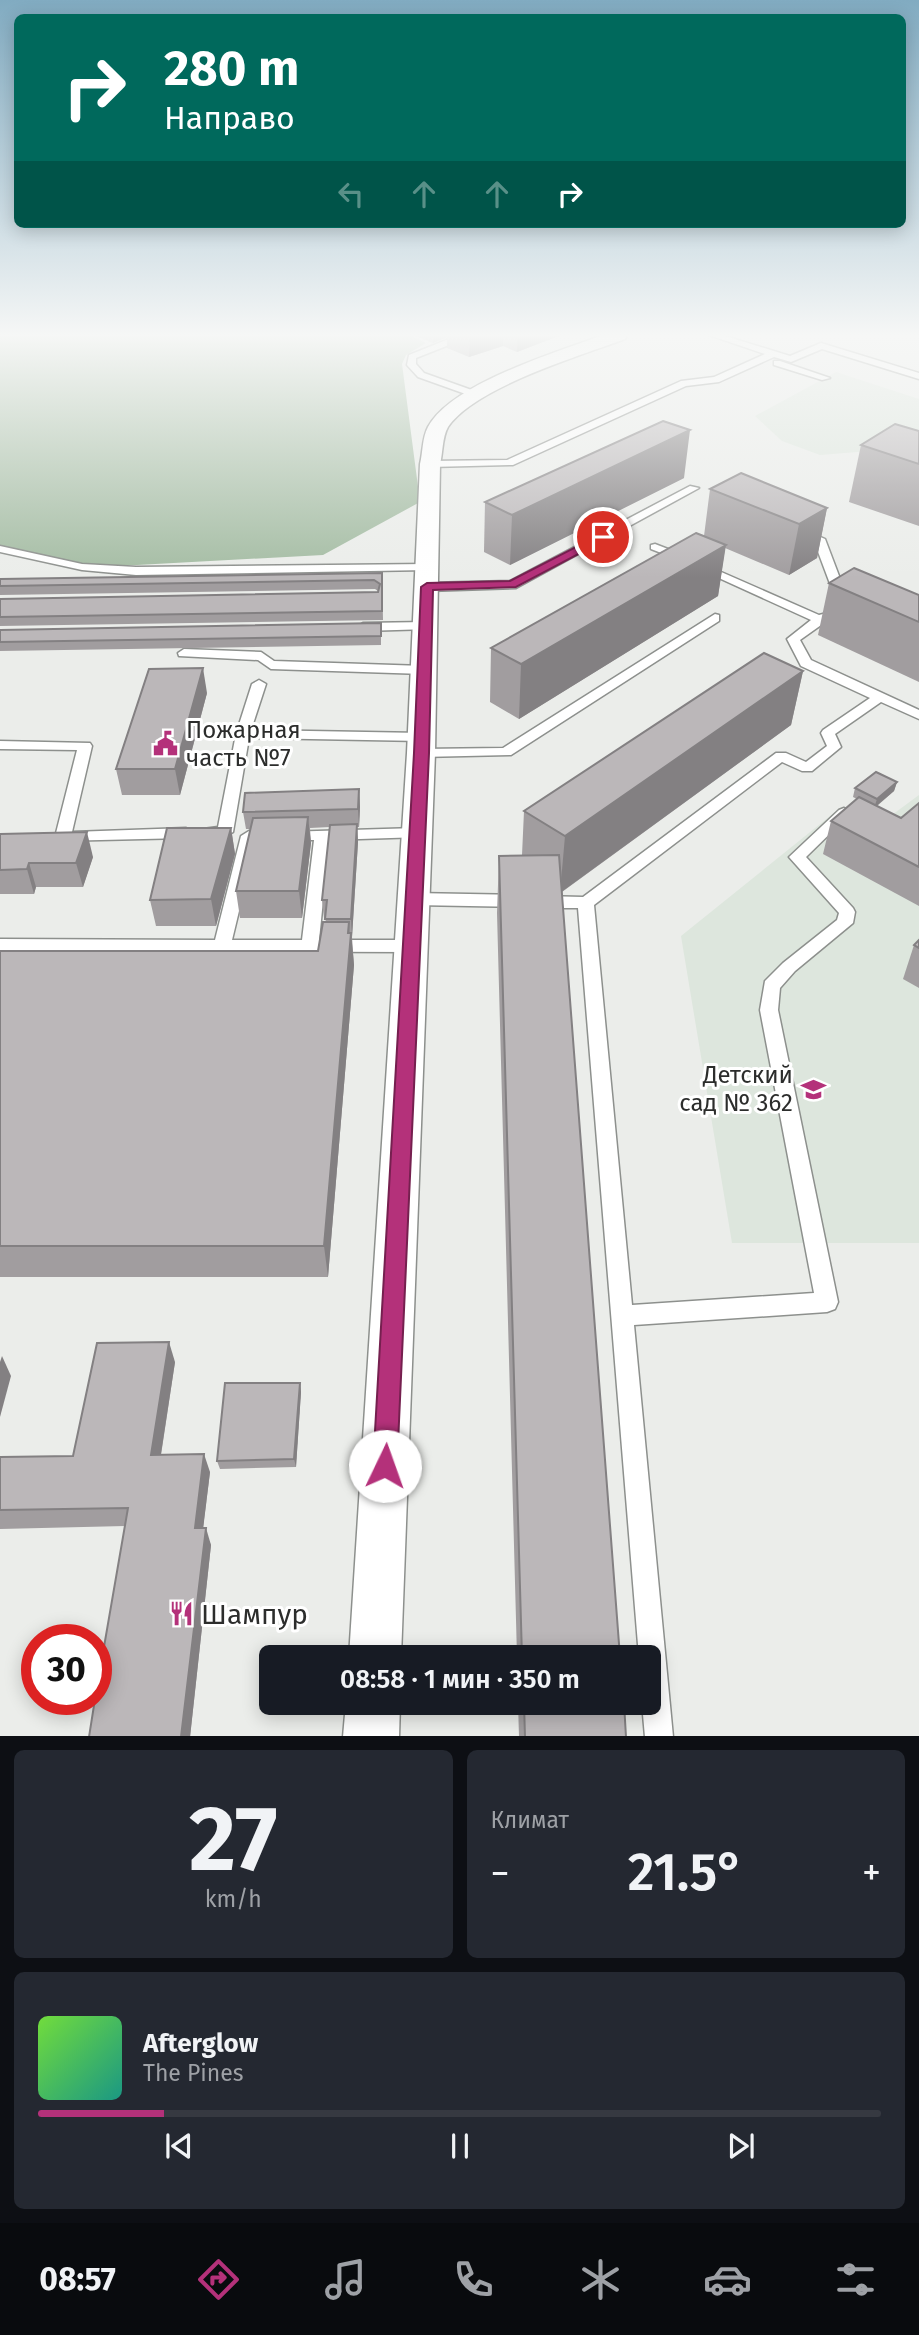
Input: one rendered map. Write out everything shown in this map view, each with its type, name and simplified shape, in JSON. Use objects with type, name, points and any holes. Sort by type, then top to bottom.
[{"type":"street","points":[[376,1645],[422,745],[430,464],[438,428],[449,416]]},
{"type":"street","points":[[371,1736],[372,1715]]},
{"type":"lane","points":[[430,464],[509,463],[612,416]]},
{"type":"lane","points":[[0,549],[82,568],[427,577],[512,585],[694,488]]},
{"type":"lane","points":[[796,530],[819,539],[844,608],[819,619],[793,639],[806,663],[919,715]]},
{"type":"lane","points":[[655,547],[819,619]]},
{"type":"lane","points":[[243,734],[506,752],[715,618]]},
{"type":"lane","points":[[342,627],[426,626]]},
{"type":"lane","points":[[184,653],[261,656],[271,665],[424,670]]},
{"type":"lane","points":[[0,745],[85,746],[57,837],[225,832],[243,734],[259,684]]},
{"type":"lane","points":[[414,899],[586,903],[781,756],[807,768],[834,747],[828,733],[880,697]]},
{"type":"lane","points":[[622,1316],[827,1302],[769,1010],[771,986],[789,967],[845,923],[847,912],[797,857],[846,811]]},
{"type":"lane","points":[[222,946],[249,836],[417,834]]},
{"type":"lane","points":[[310,946],[322,835]]},
{"type":"lane","points":[[586,903],[659,1736]]},
{"type":"lane","points":[[0,945],[411,946]]},
{"type":"shaded area","points":[[755,416],[919,416],[919,447],[820,455],[782,441]]},
{"type":"shaded area","name":"Детский сад № 362","points":[[919,795],[919,1243],[732,1243],[681,936],[840,808],[877,826]]},
{"type":"green space","points":[[0,416],[409,416],[420,502],[323,555],[82,568],[0,548]]},
{"type":"building","points":[[663,421],[690,430],[512,515],[485,502]]},
{"type":"building","points":[[895,424],[919,431],[919,464],[861,445]]},
{"type":"building","points":[[741,473],[827,508],[799,524],[710,489]]},
{"type":"building","points":[[696,533],[726,545],[521,664],[491,648]]},
{"type":"building","points":[[854,568],[919,595],[919,622],[829,583]]},
{"type":"building","points":[[382,573],[382,611],[0,617],[0,599],[378,592],[380,584],[374,580],[0,586],[0,579]]},
{"type":"building","points":[[381,623],[381,636],[0,642],[0,630]]},
{"type":"building","points":[[764,653],[803,671],[565,836],[524,811]]},
{"type":"building","points":[[203,668],[175,769],[116,769],[149,669]]},
{"type":"building","points":[[876,772],[897,782],[877,799],[855,788]]},
{"type":"building","points":[[359,789],[358,809],[243,812],[245,793]]},
{"type":"building","points":[[859,797],[901,818],[919,803],[919,867],[831,821]]},
{"type":"building","points":[[308,817],[299,891],[236,891],[253,818]]},
{"type":"building","points":[[357,824],[351,919],[325,919],[327,900],[322,900],[330,825]]},
{"type":"building","points":[[167,828],[231,828],[211,899],[150,900]]},
{"type":"building","points":[[87,832],[76,863],[29,863],[27,869],[0,870],[0,834]]},
{"type":"building","points":[[559,855],[619,1645],[522,1645],[499,856]]},
{"type":"building","points":[[323,922],[349,922],[348,933],[351,933],[324,1246],[0,1246],[0,951],[318,951]]},
{"type":"building","points":[[169,1342],[151,1455],[204,1454],[195,1528],[206,1528],[181,1736],[89,1736],[93,1715],[112,1715],[112,1624],[108,1624],[128,1508],[0,1510],[0,1457],[73,1456],[97,1343]]},
{"type":"building","points":[[225,1383],[300,1383],[294,1459],[217,1461]]},
{"type":"building","points":[[524,1715],[625,1715],[626,1736],[525,1736]]},
{"type":"place","name":"Пожарная часть №7","points":[[166,744]]},
{"type":"place","name":"Детский сад № 362","points":[[813,1089]]},
{"type":"place","name":"Шампур","points":[[181,1614]]},
{"type":"route","points":[[385,1466],[427,587],[512,585],[603,537]]}]
